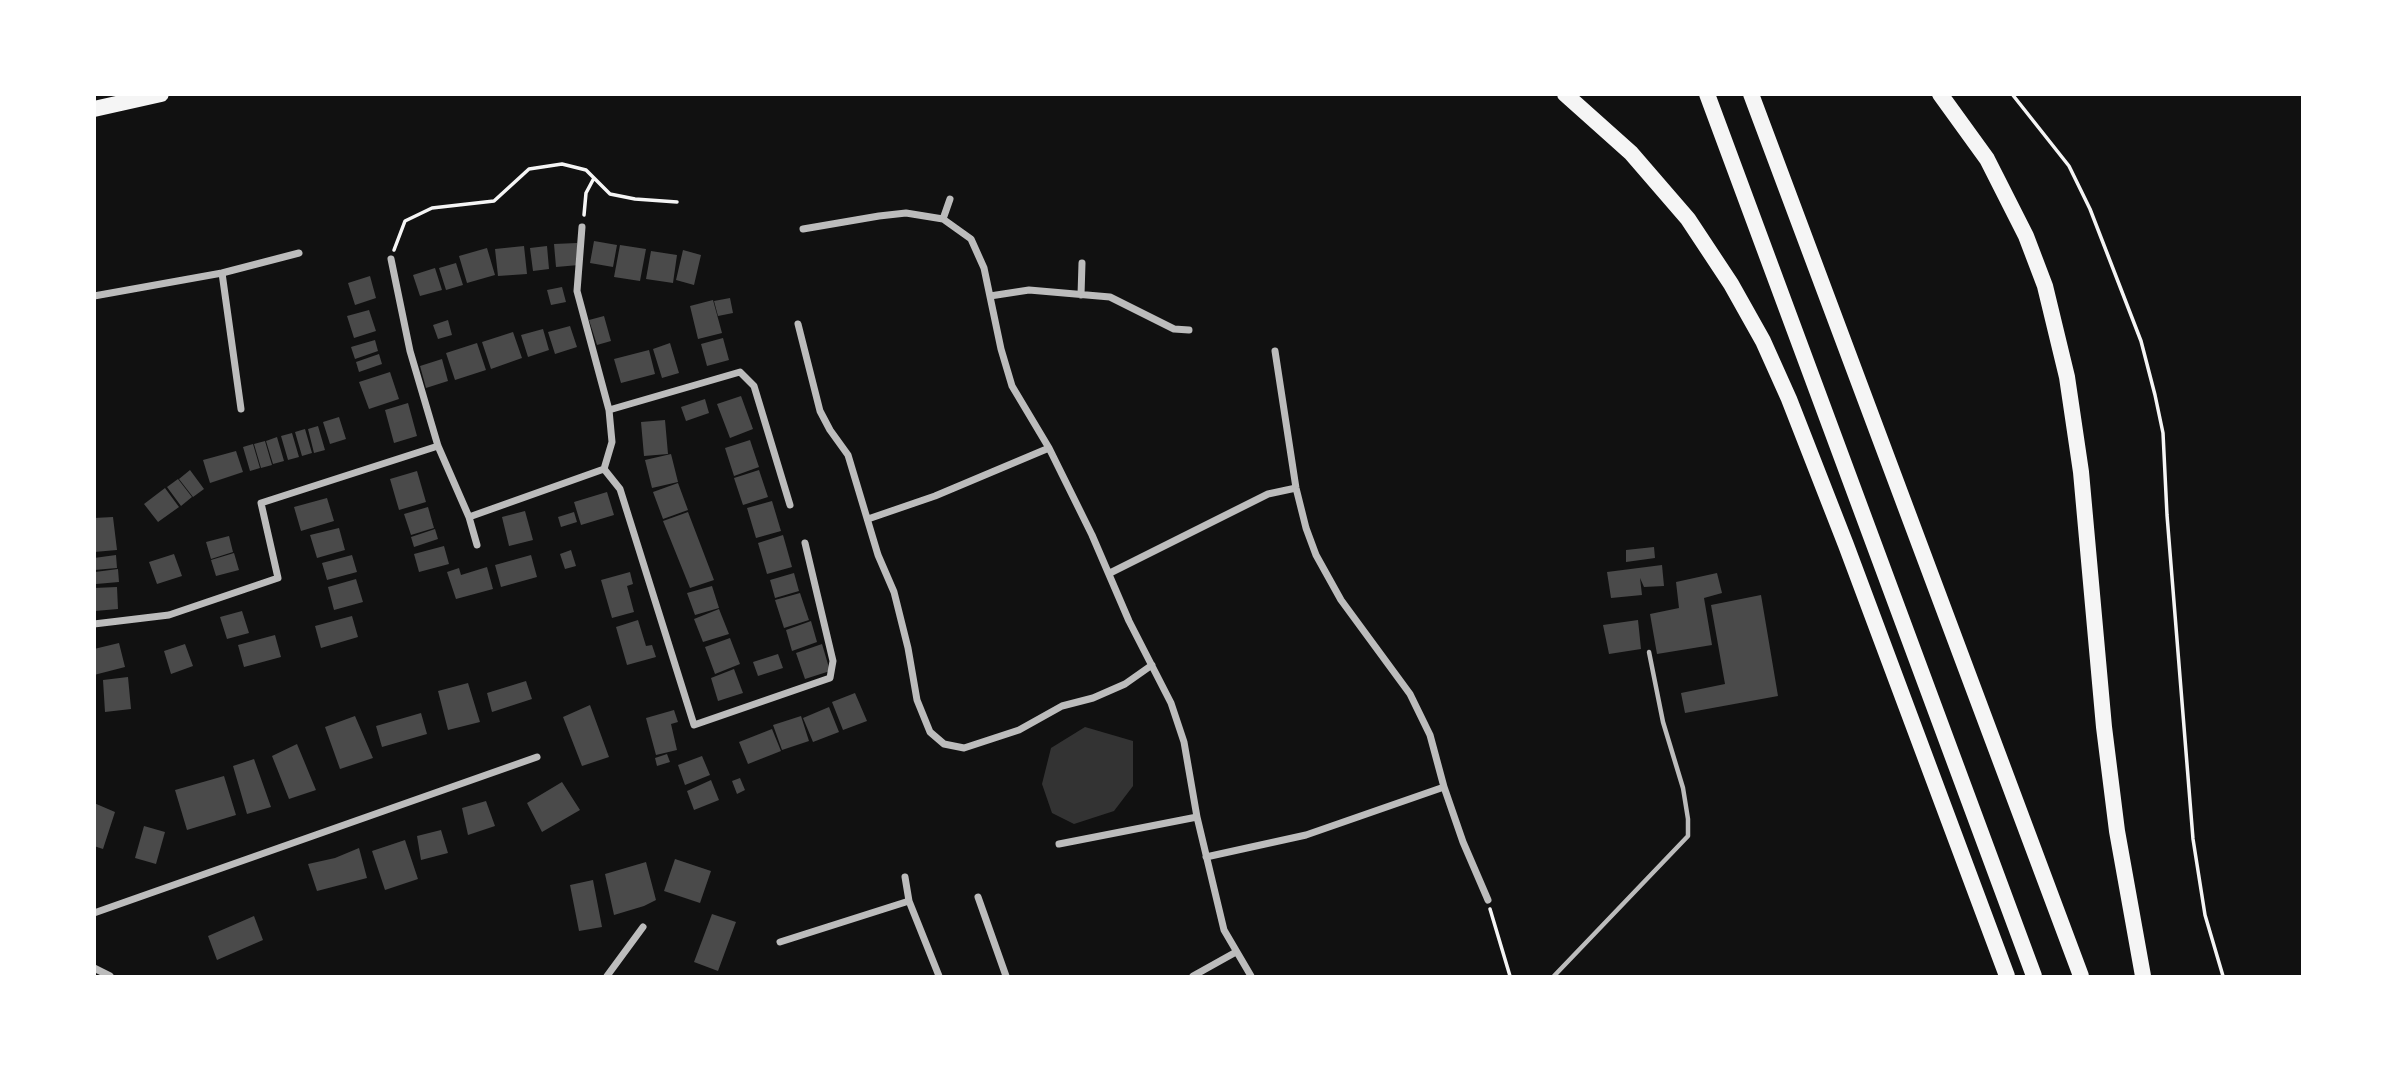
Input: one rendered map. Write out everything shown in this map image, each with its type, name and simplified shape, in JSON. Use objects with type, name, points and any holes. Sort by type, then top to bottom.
[{"type":"highway","points":[[94,109],[161,94]]},
{"type":"highway","points":[[1565,94],[1631,153],[1688,219],[1726,275],[1763,341],[1789,399],[1846,545],[2007,976]]},
{"type":"highway","points":[[1707,94],[2034,976]]},
{"type":"highway","points":[[1751,94],[2081,976]]},
{"type":"highway","points":[[1940,94],[1987,159],[2026,236],[2045,286],[2064,363],[2081,472],[2104,727],[2117,831],[2143,976]]},
{"type":"highway","points":[[2130,902],[2152,976]]},
{"type":"street","points":[[943,219],[950,199]]},
{"type":"street","points":[[803,229],[906,213],[943,219],[971,239],[984,268],[1001,349],[1012,386],[1049,448],[1110,573],[1129,621],[1171,703],[1184,742],[1197,817],[1224,930],[1251,976]]},
{"type":"street","points":[[582,227],[577,291],[608,410],[612,442],[604,469]]},
{"type":"street","points":[[94,296],[222,273],[299,253]]},
{"type":"street","points":[[391,258],[410,351],[438,446],[477,545]]},
{"type":"street","points":[[1081,295],[1082,263]]},
{"type":"street","points":[[222,273],[241,409]]},
{"type":"street","points":[[990,296],[1029,290],[1110,297],[1174,329],[1189,330]]},
{"type":"street","points":[[798,324],[820,411],[848,455],[878,555],[894,592],[917,700],[930,732],[944,744],[964,748],[1019,730],[1062,706],[1125,684],[1152,665]]},
{"type":"street","points":[[1275,351],[1296,488],[1316,555],[1341,600],[1410,694],[1430,735],[1463,842],[1488,900]]},
{"type":"street","points":[[608,410],[740,372],[754,386],[790,505]]},
{"type":"street","points":[[94,624],[169,615],[278,578],[261,503],[438,446]]},
{"type":"street","points":[[868,519],[935,496],[1049,448]]},
{"type":"street","points":[[468,517],[604,469]]},
{"type":"street","points":[[604,469],[620,489],[694,725],[830,678],[833,661],[806,543]]},
{"type":"street","points":[[1110,573],[1268,494],[1296,488]]},
{"type":"street","points":[[94,913],[537,757]]},
{"type":"street","points":[[1206,857],[1306,835],[1444,787]]},
{"type":"street","points":[[1059,844],[1197,817]]},
{"type":"street","points":[[905,877],[909,901],[939,976]]},
{"type":"street","points":[[978,897],[1006,976]]},
{"type":"street","points":[[780,942],[909,901]]},
{"type":"street","points":[[607,976],[643,927]]},
{"type":"street","points":[[1193,976],[1236,952]]},
{"type":"street","points":[[94,968],[110,976]]},
{"type":"lane","points":[[1554,976],[1688,835],[1683,788],[1663,722],[1649,652]]},
{"type":"path","points":[[2012,94],[2069,166],[2090,209],[2141,341],[2155,395],[2163,433],[2193,839],[2205,915],[2223,976]]},
{"type":"path","points":[[391,258],[405,221],[432,208],[494,201],[529,169],[562,164],[586,170],[610,194],[677,202]]},
{"type":"path","points":[[582,227],[586,193],[594,178]]},
{"type":"path","points":[[1488,900],[1510,976]]},
{"type":"shaded area","points":[[1085,727],[1133,741],[1133,786],[1114,811],[1074,824],[1052,813],[1042,784],[1051,748]]},
{"type":"building","points":[[594,241],[617,245],[613,267],[590,263]]},
{"type":"building","points":[[577,243],[579,265],[556,267],[554,244]]},
{"type":"building","points":[[620,245],[646,249],[640,281],[614,277]]},
{"type":"building","points":[[524,246],[527,274],[498,276],[495,249]]},
{"type":"building","points":[[547,246],[549,269],[533,271],[530,248]]},
{"type":"building","points":[[487,248],[495,275],[467,283],[459,256]]},
{"type":"building","points":[[683,250],[701,255],[694,285],[676,280]]},
{"type":"building","points":[[651,251],[677,255],[673,283],[646,279]]},
{"type":"building","points":[[456,263],[463,285],[446,290],[439,268]]},
{"type":"building","points":[[435,268],[442,290],[420,296],[413,275]]},
{"type":"building","points":[[370,276],[376,298],[355,305],[348,283]]},
{"type":"building","points":[[562,287],[566,302],[551,305],[547,290]]},
{"type":"building","points":[[730,298],[733,313],[718,316],[714,301]]},
{"type":"building","points":[[713,300],[722,333],[698,339],[690,306]]},
{"type":"building","points":[[369,310],[376,331],[354,338],[347,316]]},
{"type":"building","points":[[604,316],[611,341],[597,345],[589,320]]},
{"type":"building","points":[[448,320],[452,335],[438,339],[433,325]]},
{"type":"building","points":[[570,326],[577,347],[555,354],[548,332]]},
{"type":"building","points":[[543,329],[549,350],[528,357],[521,335]]},
{"type":"building","points":[[513,332],[522,358],[491,369],[482,342]]},
{"type":"building","points":[[723,338],[729,360],[707,366],[701,344]]},
{"type":"building","points":[[375,340],[378,351],[355,359],[351,347]]},
{"type":"building","points":[[477,343],[486,370],[455,380],[446,353]]},
{"type":"building","points":[[670,343],[679,373],[662,378],[653,349]]},
{"type":"building","points":[[649,350],[655,374],[621,383],[614,359]]},
{"type":"building","points":[[379,354],[382,364],[359,372],[356,362]]},
{"type":"building","points":[[442,359],[448,381],[426,388],[420,366]]},
{"type":"building","points":[[390,372],[399,399],[369,409],[359,382]]},
{"type":"building","points":[[741,396],[753,429],[730,438],[717,404]]},
{"type":"building","points":[[705,399],[709,413],[686,421],[681,407]]},
{"type":"building","points":[[408,403],[417,436],[394,443],[385,410]]},
{"type":"building","points":[[339,417],[346,439],[330,444],[323,422]]},
{"type":"building","points":[[665,420],[668,454],[644,456],[641,422]]},
{"type":"building","points":[[318,426],[325,450],[314,453],[308,429]]},
{"type":"building","points":[[305,429],[312,453],[302,456],[295,432]]},
{"type":"building","points":[[292,433],[299,457],[288,460],[281,436]]},
{"type":"building","points":[[277,437],[284,461],[273,464],[266,441]]},
{"type":"building","points":[[750,440],[759,467],[734,476],[725,448]]},
{"type":"building","points":[[265,441],[272,465],[261,468],[254,444]]},
{"type":"building","points":[[253,444],[260,468],[250,471],[243,447]]},
{"type":"building","points":[[236,451],[243,472],[210,483],[203,460]]},
{"type":"building","points":[[671,454],[678,482],[652,488],[645,460]]},
{"type":"building","points":[[190,470],[204,489],[193,497],[179,479]]},
{"type":"building","points":[[759,470],[768,497],[743,505],[734,478]]},
{"type":"building","points":[[417,471],[426,502],[399,510],[390,479]]},
{"type":"building","points":[[178,479],[192,497],[181,506],[167,487]]},
{"type":"building","points":[[678,483],[688,510],[663,519],[653,492]]},
{"type":"building","points":[[165,488],[179,507],[158,522],[144,504]]},
{"type":"building","points":[[607,492],[614,515],[581,525],[574,502]]},
{"type":"building","points":[[327,498],[334,521],[301,531],[294,507]]},
{"type":"building","points":[[772,501],[781,531],[756,538],[747,508]]},
{"type":"building","points":[[428,507],[434,528],[411,535],[404,514]]},
{"type":"building","points":[[525,511],[533,540],[509,546],[502,517]]},
{"type":"building","points":[[574,512],[577,522],[561,527],[558,517]]},
{"type":"building","points":[[688,512],[714,580],[690,588],[663,521]]},
{"type":"building","points":[[113,517],[117,550],[94,552],[94,518]]},
{"type":"building","points":[[339,528],[345,550],[317,558],[310,535]]},
{"type":"building","points":[[435,529],[438,539],[414,547],[411,537]]},
{"type":"building","points":[[783,535],[792,567],[767,574],[758,543]]},
{"type":"building","points":[[229,536],[233,552],[211,559],[206,542]]},
{"type":"building","points":[[444,546],[449,564],[419,572],[414,554]]},
{"type":"building","points":[[1654,547],[1655,558],[1626,562],[1626,550]]},
{"type":"building","points":[[571,550],[576,566],[565,569],[560,554]]},
{"type":"building","points":[[234,553],[239,570],[216,576],[211,560]]},
{"type":"building","points":[[174,554],[182,576],[157,584],[149,562]]},
{"type":"building","points":[[116,555],[117,568],[94,570],[94,558]]},
{"type":"building","points":[[352,555],[357,572],[327,580],[322,563]]},
{"type":"building","points":[[531,555],[537,577],[501,587],[495,565]]},
{"type":"building","points":[[1662,565],[1664,586],[1644,587],[1640,578],[1642,595],[1611,598],[1607,572]]},
{"type":"building","points":[[487,567],[493,589],[456,599],[447,572],[459,568],[461,575]]},
{"type":"building","points":[[118,569],[119,582],[96,584],[95,572]]},
{"type":"building","points":[[630,572],[633,584],[627,586],[634,612],[612,618],[601,580]]},
{"type":"building","points":[[794,573],[799,591],[775,598],[770,580]]},
{"type":"building","points":[[1717,573],[1722,593],[1704,598],[1712,645],[1657,654],[1650,614],[1679,608],[1676,582]]},
{"type":"building","points":[[356,579],[363,602],[334,610],[328,587]]},
{"type":"building","points":[[712,586],[719,608],[695,615],[687,593]]},
{"type":"building","points":[[117,587],[118,609],[95,611],[94,588]]},
{"type":"building","points":[[800,593],[809,620],[784,628],[775,600]]},
{"type":"building","points":[[1761,595],[1778,696],[1685,713],[1681,693],[1725,684],[1711,605]]},
{"type":"building","points":[[719,609],[729,634],[703,642],[694,619]]},
{"type":"building","points":[[242,611],[249,633],[227,639],[220,617]]},
{"type":"building","points":[[352,616],[358,637],[321,648],[315,626]]},
{"type":"building","points":[[638,620],[646,646],[652,645],[656,657],[627,665],[616,627]]},
{"type":"building","points":[[1638,620],[1641,649],[1609,654],[1603,625]]},
{"type":"building","points":[[811,621],[817,642],[792,651],[786,630]]},
{"type":"building","points":[[275,635],[281,657],[244,667],[238,645]]},
{"type":"building","points":[[730,638],[740,664],[715,674],[705,647]]},
{"type":"building","points":[[119,643],[125,667],[94,675],[94,649]]},
{"type":"building","points":[[185,644],[193,666],[171,674],[164,651]]},
{"type":"building","points":[[822,644],[830,671],[805,679],[796,653]]},
{"type":"building","points":[[778,654],[783,668],[758,676],[753,662]]},
{"type":"building","points":[[734,669],[743,693],[718,701],[711,678]]},
{"type":"building","points":[[128,677],[131,709],[105,712],[103,680]]},
{"type":"building","points":[[526,681],[532,699],[492,712],[487,693]]},
{"type":"building","points":[[468,683],[480,722],[448,730],[438,691]]},
{"type":"building","points":[[855,693],[867,721],[843,730],[832,702]]},
{"type":"building","points":[[590,705],[609,757],[582,766],[563,717]]},
{"type":"building","points":[[829,707],[839,732],[813,742],[803,718]]},
{"type":"building","points":[[674,710],[678,722],[671,724],[677,750],[656,755],[646,718]]},
{"type":"building","points":[[421,713],[427,734],[382,747],[376,726]]},
{"type":"building","points":[[355,716],[373,758],[340,769],[325,727]]},
{"type":"building","points":[[801,716],[809,741],[782,750],[773,725]]},
{"type":"building","points":[[772,729],[781,751],[748,764],[739,742]]},
{"type":"building","points":[[297,744],[316,790],[289,799],[272,756]]},
{"type":"building","points":[[667,754],[670,762],[657,766],[655,758]]},
{"type":"building","points":[[702,756],[710,775],[685,785],[678,765]]},
{"type":"building","points":[[254,759],[271,807],[247,814],[233,766]]},
{"type":"building","points":[[224,776],[236,815],[187,830],[175,790]]},
{"type":"building","points":[[740,778],[745,790],[737,794],[732,781]]},
{"type":"building","points":[[711,780],[719,800],[694,810],[687,791]]},
{"type":"building","points":[[562,782],[580,810],[542,832],[527,803]]},
{"type":"building","points":[[486,801],[495,826],[468,835],[462,808]]},
{"type":"building","points":[[94,803],[115,812],[103,849],[94,846]]},
{"type":"building","points":[[144,826],[165,832],[156,864],[135,858]]},
{"type":"building","points":[[441,830],[448,853],[421,860],[417,836]]},
{"type":"building","points":[[405,840],[418,879],[385,890],[372,851]]},
{"type":"building","points":[[359,848],[367,878],[317,891],[308,864],[335,858]]},
{"type":"building","points":[[675,859],[711,871],[700,903],[664,891]]},
{"type":"building","points":[[646,862],[656,900],[614,915],[605,874]]},
{"type":"building","points":[[593,880],[602,927],[579,931],[570,885]]},
{"type":"building","points":[[712,914],[736,922],[718,971],[694,962]]},
{"type":"building","points":[[254,916],[263,940],[217,960],[208,936]]}]
